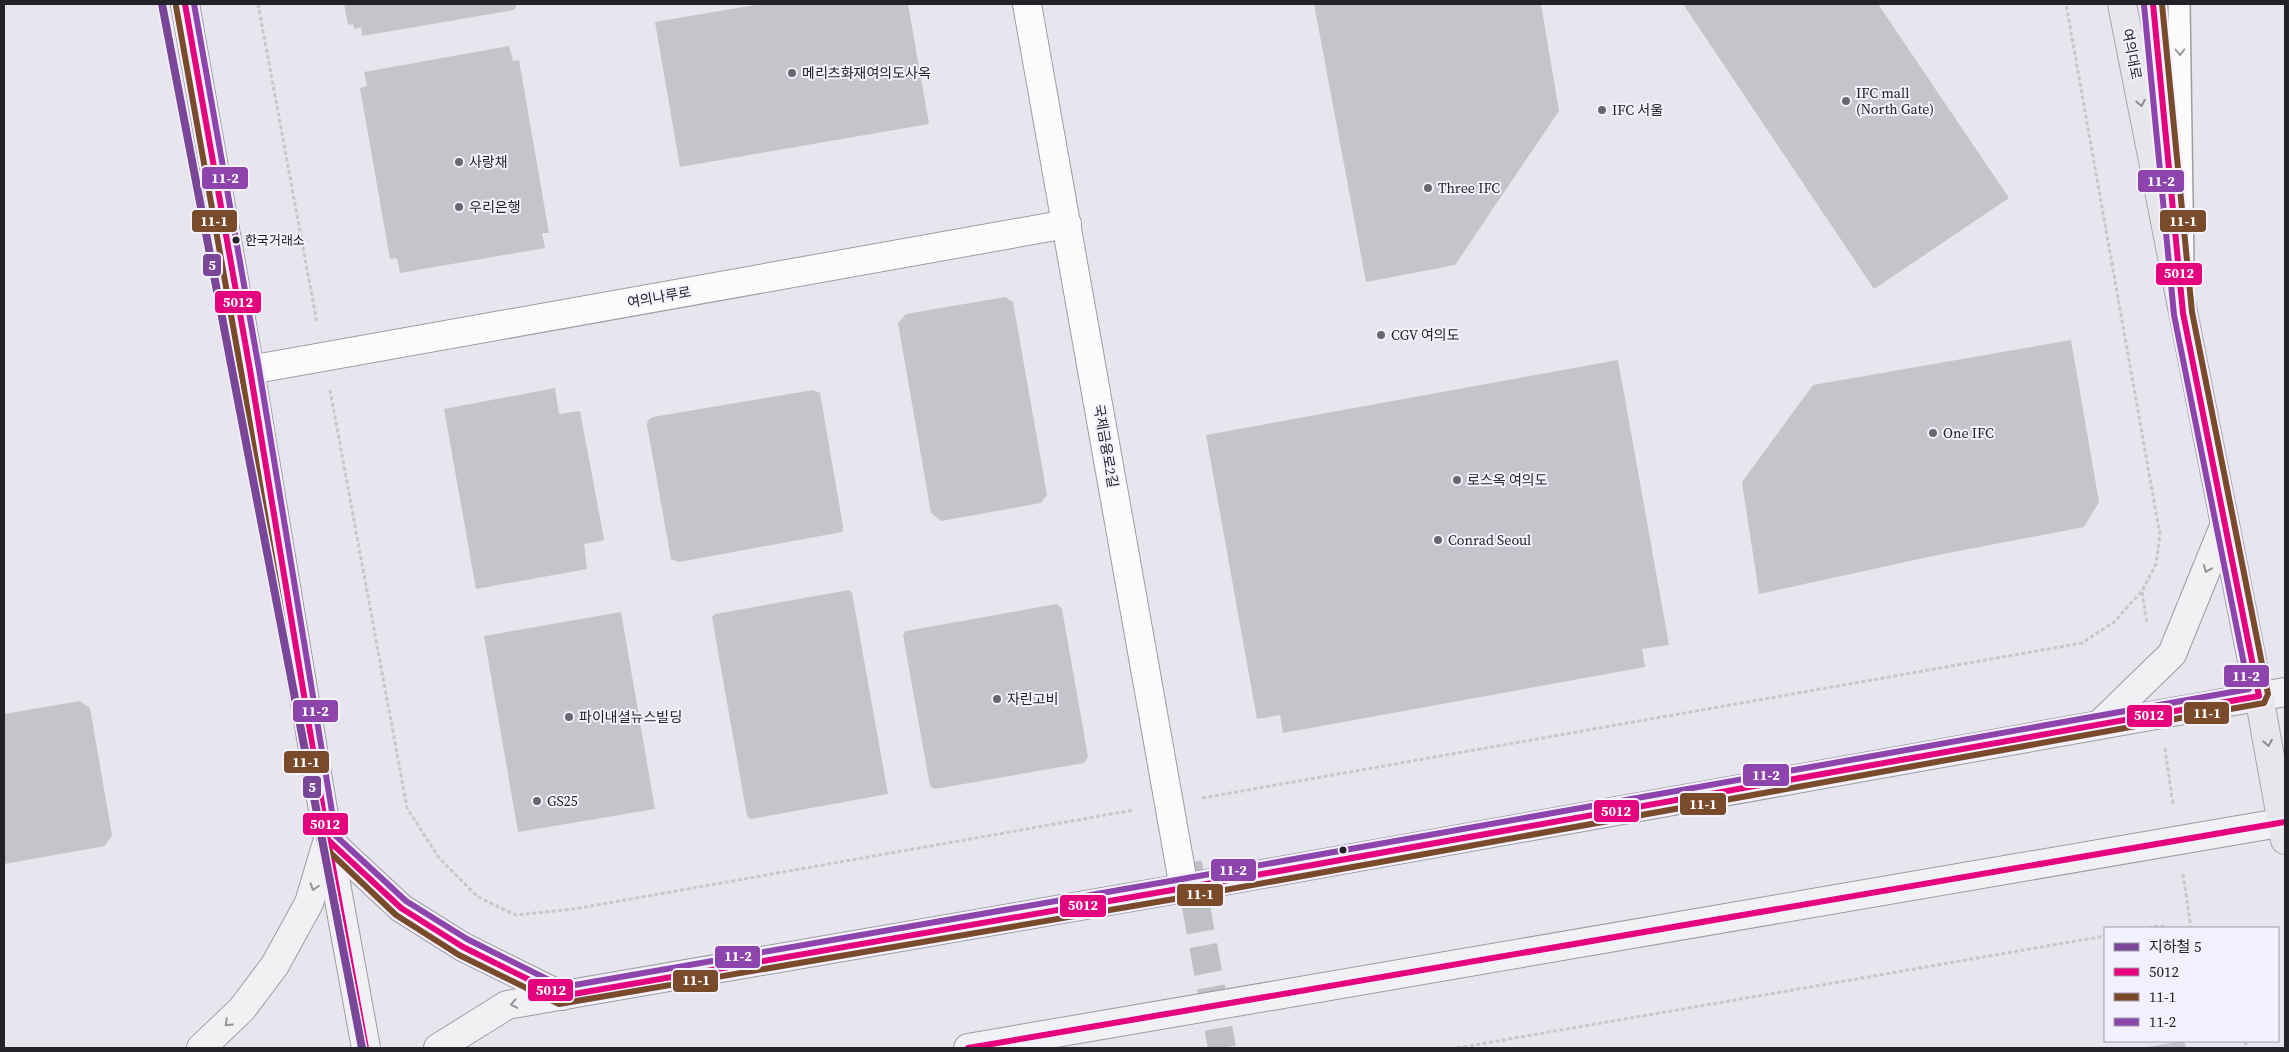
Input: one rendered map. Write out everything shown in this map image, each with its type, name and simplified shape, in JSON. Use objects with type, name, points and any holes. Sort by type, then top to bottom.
[{"type":"main road","name":"여의대로","points":[[2122,4],[2225,524],[2272,694],[2284,828]]},
{"type":"street","points":[[185,4],[250,370],[328,840],[366,1048]]},
{"type":"street","name":"국제금융로2길","points":[[1027,4],[1184,888]]},
{"type":"street","name":"여의나루로","points":[[250,370],[1067,224]]},
{"type":"street","points":[[2100,724],[2172,654],[2225,524]]},
{"type":"street","points":[[438,1048],[507,1005],[1184,888],[2272,694]]},
{"type":"street","points":[[968,1048],[2178,841],[2284,828]]},
{"type":"street","points":[[328,840],[402,908],[463,947],[562,996]]},
{"type":"street","points":[[201,1048],[242,1009],[275,965],[309,903],[328,840]]},
{"type":"lane","points":[[2153,4],[2183,313]]},
{"type":"lane","points":[[2179,4],[2183,313]]},
{"type":"path","points":[[258,4],[407,808],[439,858],[478,897],[516,915],[574,909],[2082,643],[2114,622],[2142,591],[2156,564],[2160,535],[2066,4]]},
{"type":"path","points":[[2142,591],[2154,672]]},
{"type":"path","points":[[2160,713],[2191,927]]},
{"type":"path","points":[[1457,1048],[2104,936]]},
{"type":"building","points":[[344,4],[517,5],[514,10],[362,36],[361,27],[354,29],[353,24],[348,25]]},
{"type":"building","name":"메리츠화재여의도사옥","points":[[761,4],[908,4],[929,124],[680,167],[655,22]]},
{"type":"building","name":"Three IFC","points":[[1314,4],[1541,4],[1559,111],[1455,265],[1366,282]]},
{"type":"building","name":"IFC mall (North Gate)","points":[[1683,4],[1878,4],[2009,198],[1874,289]]},
{"type":"building","points":[[509,46],[513,61],[519,60],[549,233],[542,233],[545,248],[400,273],[397,258],[390,259],[360,88],[367,86],[364,72]]},
{"type":"building","points":[[1005,297],[1013,302],[1047,495],[1041,503],[941,521],[931,513],[898,323],[906,314]]},
{"type":"building","name":"One IFC","points":[[2071,340],[2099,502],[2084,527],[1938,555],[1759,594],[1742,482],[1813,385]]},
{"type":"building","name":"Conrad Seoul","points":[[1618,360],[1669,645],[1642,649],[1645,667],[1283,733],[1280,715],[1257,719],[1206,435]]},
{"type":"building","points":[[555,388],[559,414],[580,411],[604,539],[584,544],[587,569],[476,589],[444,409]]},
{"type":"building","points":[[813,390],[820,393],[843,526],[842,532],[679,562],[671,559],[647,425],[648,420],[653,417]]},
{"type":"building","points":[[849,590],[852,593],[888,794],[751,819],[747,816],[712,617],[715,614]]},
{"type":"building","points":[[1057,604],[1062,609],[1088,757],[1084,763],[935,789],[930,786],[903,635],[906,631]]},
{"type":"building","name":"파이내셜뉴스빌딩","points":[[621,612],[655,809],[518,832],[484,636]]},
{"type":"building","points":[[80,701],[90,708],[112,835],[105,846],[4,864],[4,714]]},
{"type":"building","points":[[2184,1042],[2186,1048],[2147,1048]]},
{"type":"tunnel","points":[[1188,863],[1222,1048]]},
{"type":"metro line","name":"5","points":[[162,4],[362,1048]]},
{"type":"transit line","name":"5012","points":[[185,4],[250,370],[328,840],[366,1048]]},
{"type":"transit line","name":"11-2","points":[[194,4],[259,369],[336,836],[406,901],[467,939],[563,987],[2249,689],[2174,315],[2144,5]]},
{"type":"transit line","name":"5012","points":[[328,840],[401,908],[463,947],[562,996],[1184,888],[2259,696],[2183,313],[2153,4]]},
{"type":"transit line","name":"11-1","points":[[176,6],[241,371],[320,843],[396,915],[459,955],[559,1004],[1186,897],[2264,703],[2268,694],[2192,312],[2162,4]]},
{"type":"transit line","name":"5012","points":[[968,1048],[2285,822]]},
{"type":"place","name":"메리츠화재여의도사옥","points":[[792,73]]},
{"type":"place","name":"IFC mall (North Gate)","points":[[1846,101]]},
{"type":"place","name":"IFC 서울","points":[[1602,110]]},
{"type":"place","name":"사랑채","points":[[459,162]]},
{"type":"place","name":"Three IFC","points":[[1428,188]]},
{"type":"place","name":"우리은행","points":[[459,207]]},
{"type":"place","name":"한국거래소","points":[[236,240]]},
{"type":"place","name":"CGV 여의도","points":[[1381,335]]},
{"type":"place","name":"One IFC","points":[[1933,433]]},
{"type":"place","name":"로스옥 여의도","points":[[1457,480]]},
{"type":"place","name":"Conrad Seoul","points":[[1438,540]]},
{"type":"place","name":"자린고비","points":[[997,699]]},
{"type":"place","name":"파이내셜뉴스빌딩","points":[[569,717]]},
{"type":"place","name":"GS25","points":[[537,801]]}]
